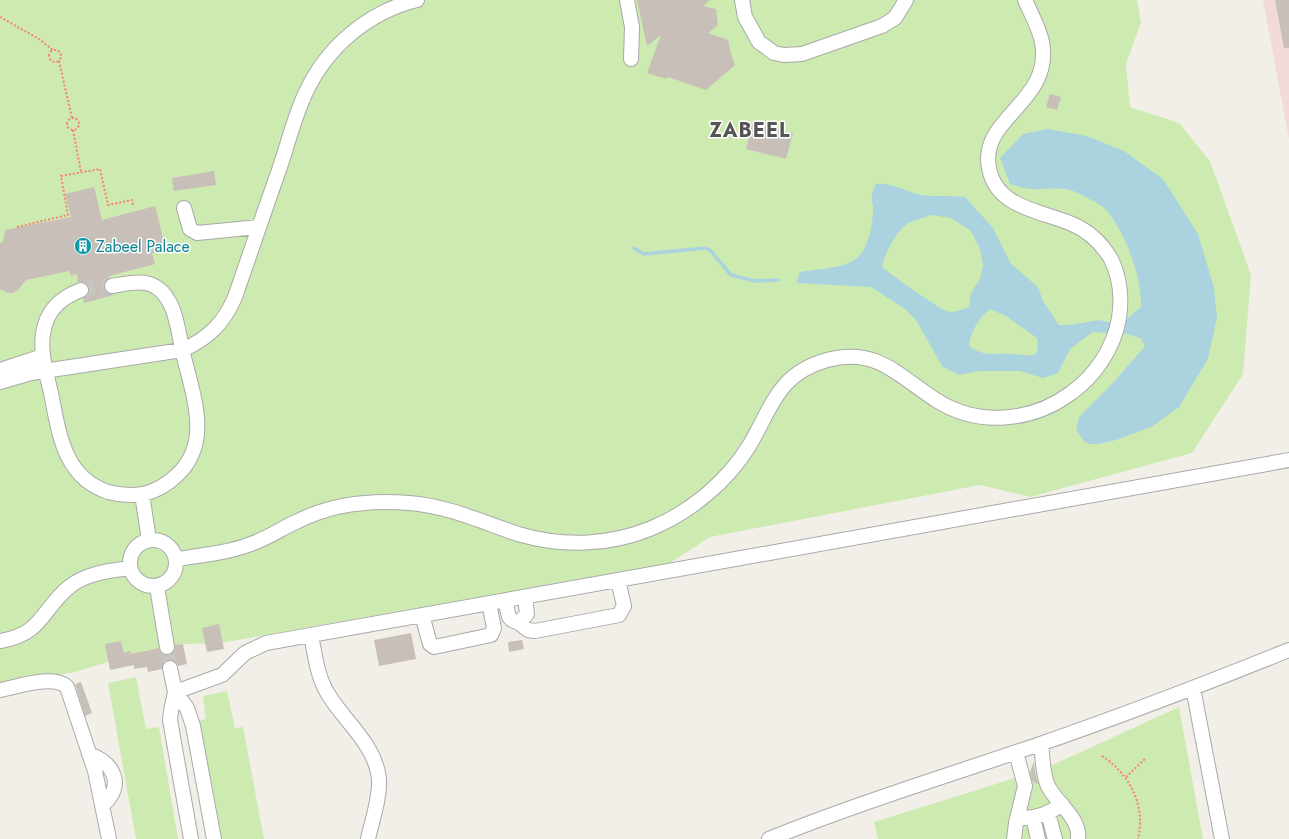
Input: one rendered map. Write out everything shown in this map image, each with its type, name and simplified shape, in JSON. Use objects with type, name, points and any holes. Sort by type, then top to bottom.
[{"type":"street","points":[[0,382],[19,375],[46,370],[182,350],[206,337],[226,317],[235,297],[300,106],[317,71],[334,50],[356,29],[382,12],[417,0]]},
{"type":"street","points":[[627,0],[632,27],[631,59]]},
{"type":"street","points":[[742,0],[746,17],[759,42],[774,53],[793,56],[882,26],[895,18],[906,0]]},
{"type":"street","points":[[177,559],[224,552],[239,548],[269,537],[311,515],[341,506],[373,503],[398,502],[429,505],[448,509],[519,534],[549,541],[599,542],[634,535],[668,521],[709,492],[741,458],[769,407],[784,386],[806,369],[832,359],[861,358],[875,361],[900,373],[939,402],[953,409],[983,417],[999,418],[1030,414],[1063,399],[1090,376],[1109,349],[1118,321],[1120,291],[1112,261],[1102,246],[1093,237],[1072,224],[1020,206],[1011,201],[1000,190],[991,177],[988,157],[993,137],[999,128],[1029,96],[1035,85],[1042,62],[1042,38],[1025,0]]},
{"type":"street","points":[[184,208],[190,229],[197,233],[259,227]]},
{"type":"street","points":[[81,290],[63,299],[47,319],[43,335],[46,370],[61,441],[73,467],[87,481],[104,490],[122,495],[142,494],[159,488],[180,473],[191,458],[197,441],[197,414],[170,305],[160,290],[155,286],[137,283],[112,286]]},
{"type":"street","points":[[0,370],[44,356]]},
{"type":"street","points":[[175,692],[222,675],[245,653],[258,645],[1289,460]]},
{"type":"street","points":[[142,494],[149,540]]},
{"type":"street","points":[[149,540],[158,540],[167,544],[177,559],[173,577],[158,587],[140,583],[133,576],[130,568],[130,558],[134,550],[140,544],[149,540]]},
{"type":"street","points":[[0,641],[15,637],[32,628],[46,616],[62,594],[78,581],[96,574],[130,568]]},
{"type":"street","points":[[505,600],[509,617],[528,630],[535,631],[619,615],[624,606],[618,580]]},
{"type":"street","points":[[158,587],[167,647]]},
{"type":"street","points":[[519,623],[527,614],[525,597]]},
{"type":"street","points":[[422,615],[430,644],[434,647],[491,635],[494,628],[489,603]]},
{"type":"street","points":[[311,635],[319,672],[327,692],[371,753],[378,770],[378,790],[368,839]]},
{"type":"street","points":[[769,839],[882,797],[1041,744],[1193,688],[1289,650]]},
{"type":"street","points":[[170,668],[175,692],[186,708],[193,726],[214,839]]},
{"type":"street","points":[[0,690],[54,680],[63,683],[69,691],[89,754],[102,759],[108,764],[114,775],[114,789],[112,795],[103,805],[109,839]]},
{"type":"street","points":[[1193,688],[1222,839]]},
{"type":"street","points":[[175,692],[171,711],[171,725],[191,839]]},
{"type":"street","points":[[1041,744],[1046,779],[1051,791],[1062,804],[1074,824],[1078,833],[1078,839]]},
{"type":"street","points":[[1014,839],[1017,818],[1025,786],[1016,752]]},
{"type":"street","points":[[1017,818],[1033,817],[1048,813],[1062,804]]},
{"type":"street","points":[[1048,813],[1055,839]]},
{"type":"street","points":[[1033,817],[1038,839]]},
{"type":"path","points":[[0,17],[39,38],[53,50],[56,50],[61,54],[59,60],[72,118],[79,122],[78,127],[73,130]]},
{"type":"path","points":[[53,50],[49,56],[50,59],[56,62],[59,60]]},
{"type":"path","points":[[72,118],[67,121],[67,124],[70,129],[73,130],[81,172]]},
{"type":"path","points":[[17,227],[68,214],[61,176],[81,172],[100,169],[108,205],[132,200],[134,205]]},
{"type":"path","points":[[1102,756],[1115,765],[1126,777],[1134,792],[1139,808],[1140,825],[1138,839]]},
{"type":"path","points":[[1126,777],[1146,758]]},
{"type":"shaded area","points":[[1263,0],[1289,0],[1289,139]]},
{"type":"green space","points":[[0,0],[1137,0],[1141,23],[1126,64],[1130,107],[1179,123],[1210,161],[1251,275],[1243,374],[1192,453],[1030,497],[980,485],[710,537],[670,563],[221,643],[183,644],[144,651],[75,672],[0,686]]},
{"type":"green space","points":[[136,677],[146,729],[159,727],[178,839],[136,839],[108,683]]},
{"type":"green space","points":[[227,691],[235,728],[243,727],[264,839],[219,839],[196,721],[206,719],[203,696]]},
{"type":"green space","points":[[1179,707],[1203,839],[878,839],[874,822],[1044,769]]},
{"type":"water","points":[[1048,129],[1087,136],[1124,151],[1163,179],[1198,234],[1214,288],[1217,317],[1208,359],[1179,407],[1153,426],[1116,440],[1098,444],[1089,444],[1084,441],[1076,430],[1079,417],[1113,383],[1145,346],[1140,338],[1127,334],[1093,332],[1070,349],[1058,373],[1043,378],[1020,371],[980,371],[958,375],[942,366],[916,320],[905,309],[871,287],[796,283],[800,272],[842,265],[852,261],[860,255],[866,246],[870,232],[873,214],[872,197],[874,190],[876,184],[881,183],[921,195],[965,197],[993,228],[1011,264],[1038,287],[1043,301],[1059,325],[1070,325],[1099,320],[1112,323],[1123,322],[1141,307],[1141,295],[1132,257],[1120,232],[1105,209],[1073,191],[1058,188],[1028,189],[1010,184],[1000,158],[1023,134]],"holes":[[[931,215],[951,218],[971,231],[980,249],[983,265],[980,279],[971,293],[969,307],[958,311],[950,312],[937,306],[882,267],[885,256],[899,232],[907,224]],[[990,309],[1006,316],[1037,338],[1038,349],[1035,355],[984,353],[979,352],[969,346],[971,335],[976,326]]]},
{"type":"building","points":[[637,0],[710,0],[703,6],[716,9],[718,25],[708,33],[728,40],[735,65],[706,90],[668,77],[667,79],[647,73],[661,35],[647,46]]},
{"type":"building","points":[[1275,0],[1289,0],[1289,48],[1284,48]]},
{"type":"building","points":[[1050,94],[1061,97],[1057,110],[1046,107]]},
{"type":"building","points":[[752,124],[793,133],[786,159],[746,149]]},
{"type":"building","points":[[214,171],[216,185],[174,191],[172,178]]},
{"type":"building","name":"Zabeel Palace","points":[[94,187],[102,220],[155,206],[166,249],[152,253],[155,264],[109,276],[104,283],[104,288],[106,292],[114,295],[84,303],[83,298],[88,295],[89,286],[86,283],[78,282],[77,274],[71,276],[69,271],[26,280],[18,290],[13,293],[8,293],[0,289],[0,243],[3,242],[5,230],[71,217],[65,194]]},
{"type":"building","points":[[219,624],[224,649],[207,652],[202,628]]},
{"type":"building","points":[[411,633],[416,659],[379,666],[374,640]]},
{"type":"building","points":[[522,640],[524,649],[509,652],[508,642]]},
{"type":"building","points":[[121,641],[124,653],[130,651],[131,654],[159,648],[164,655],[169,655],[175,650],[175,645],[183,644],[187,664],[178,666],[176,662],[169,660],[164,662],[162,669],[148,672],[147,667],[134,669],[134,665],[110,670],[105,644]]},
{"type":"building","points":[[81,682],[92,713],[85,716],[75,684]]},
{"type":"building","points":[[1034,761],[1038,784],[1032,781],[1030,772]]},
{"type":"waterway","points":[[634,248],[644,254],[705,248],[710,250],[731,275],[755,281],[778,280]]},
{"type":"tunnel","points":[[81,290],[97,286],[112,286]]},
{"type":"tunnel","points":[[167,647],[170,668]]},
{"type":"place","name":"Zabeel Palace","points":[[83,246]]},
{"type":"district","name":"ZABEEL","points":[[750,130]]}]
